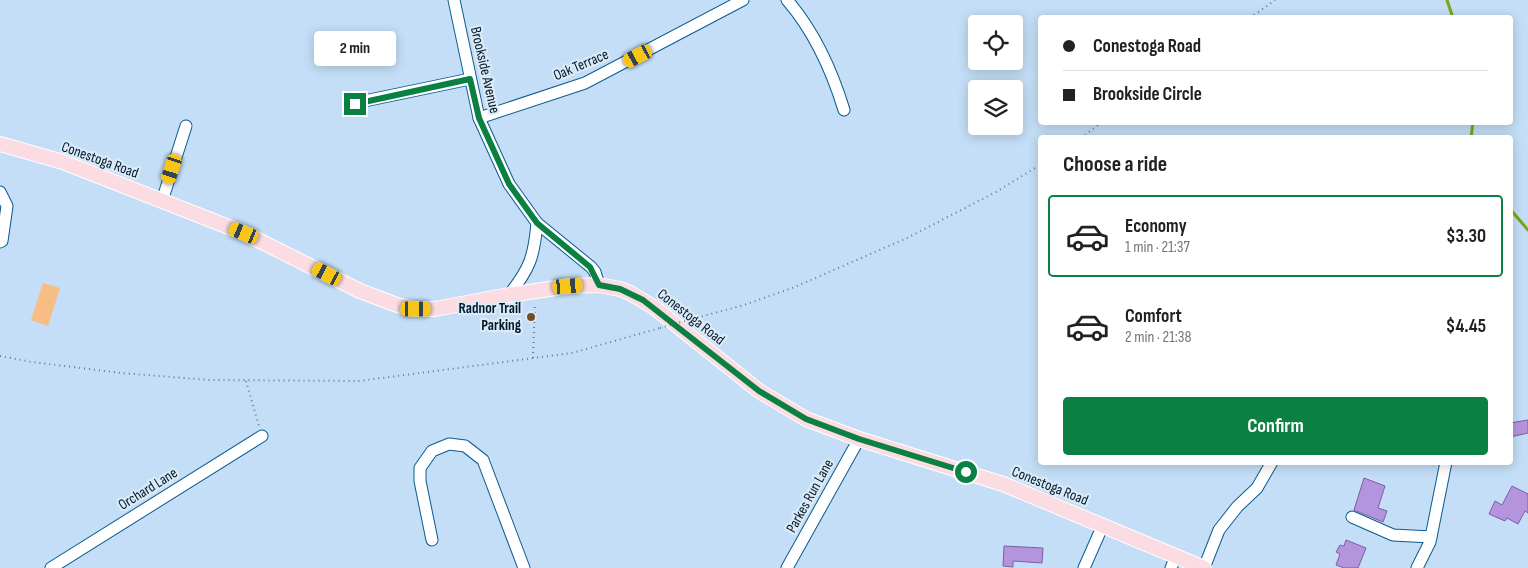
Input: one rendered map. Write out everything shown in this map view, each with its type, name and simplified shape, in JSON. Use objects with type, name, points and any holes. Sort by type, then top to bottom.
[{"type":"main road","name":"Conestoga Road","points":[[0,144],[63,162],[244,233],[360,291],[397,305],[416,309],[435,309],[568,286],[599,285],[620,289],[643,300],[759,391],[806,419],[859,439],[1003,484],[1103,525],[1174,562],[1204,568]]},
{"type":"street","name":"Brookside Avenue","points":[[454,0],[479,118],[509,184],[537,223],[590,267],[599,285]]},
{"type":"street","name":"Oak Terrace","points":[[479,118],[585,83],[744,0]]},
{"type":"street","points":[[787,0],[800,15],[817,46],[835,82],[844,110]]},
{"type":"street","points":[[355,104],[470,79]]},
{"type":"street","points":[[162,201],[186,126]]},
{"type":"street","points":[[0,192],[7,206],[2,241],[0,242]]},
{"type":"street","points":[[509,295],[524,275],[532,260],[537,223]]},
{"type":"street","name":"Orchard Lane","points":[[51,568],[262,436]]},
{"type":"street","name":"Parkes Run Lane","points":[[787,568],[859,439]]},
{"type":"street","points":[[432,540],[420,481],[420,468],[432,451],[448,444],[465,446],[484,460],[524,568]]},
{"type":"street","points":[[1204,568],[1219,530],[1237,507],[1257,488],[1270,465]]},
{"type":"street","points":[[1417,568],[1431,537],[1445,465]]},
{"type":"street","points":[[1352,517],[1393,535],[1431,537]]},
{"type":"street","points":[[1084,568],[1103,525]]},
{"type":"path","points":[[1254,15],[1275,0]]},
{"type":"path","points":[[1085,135],[1098,125]]},
{"type":"path","points":[[0,356],[121,373],[210,380],[359,381],[572,353],[744,305],[795,287],[907,238],[996,192],[1038,166]]},
{"type":"path","points":[[533,359],[534,291]]},
{"type":"path","points":[[246,381],[262,436]]},
{"type":"shaded area","points":[[43,283],[60,288],[48,326],[31,320]]},
{"type":"building","points":[[1528,420],[1528,433],[1513,436],[1513,422]]},
{"type":"building","points":[[1364,478],[1385,486],[1378,508],[1387,511],[1383,522],[1354,510]]},
{"type":"building","points":[[1512,486],[1528,494],[1528,513],[1525,511],[1518,524],[1507,518],[1505,521],[1489,514],[1495,501],[1502,505]]},
{"type":"building","points":[[1346,540],[1366,548],[1358,568],[1344,568],[1336,565],[1340,554],[1336,552],[1340,545],[1344,546]]},
{"type":"building","points":[[1004,546],[1043,548],[1042,563],[1013,561],[1013,567],[1003,566]]},
{"type":"waterway","points":[[1447,0],[1452,15]]},
{"type":"waterway","points":[[1471,135],[1473,125]]},
{"type":"waterway","points":[[1513,212],[1528,230]]},
{"type":"place","name":"Radnor Trail Parking","points":[[531,317]]},
{"type":"route","points":[[355,104],[470,79],[479,118],[509,184],[537,223],[595,272],[599,285],[620,289],[643,300],[759,391],[806,419],[859,439],[966,472]]}]
